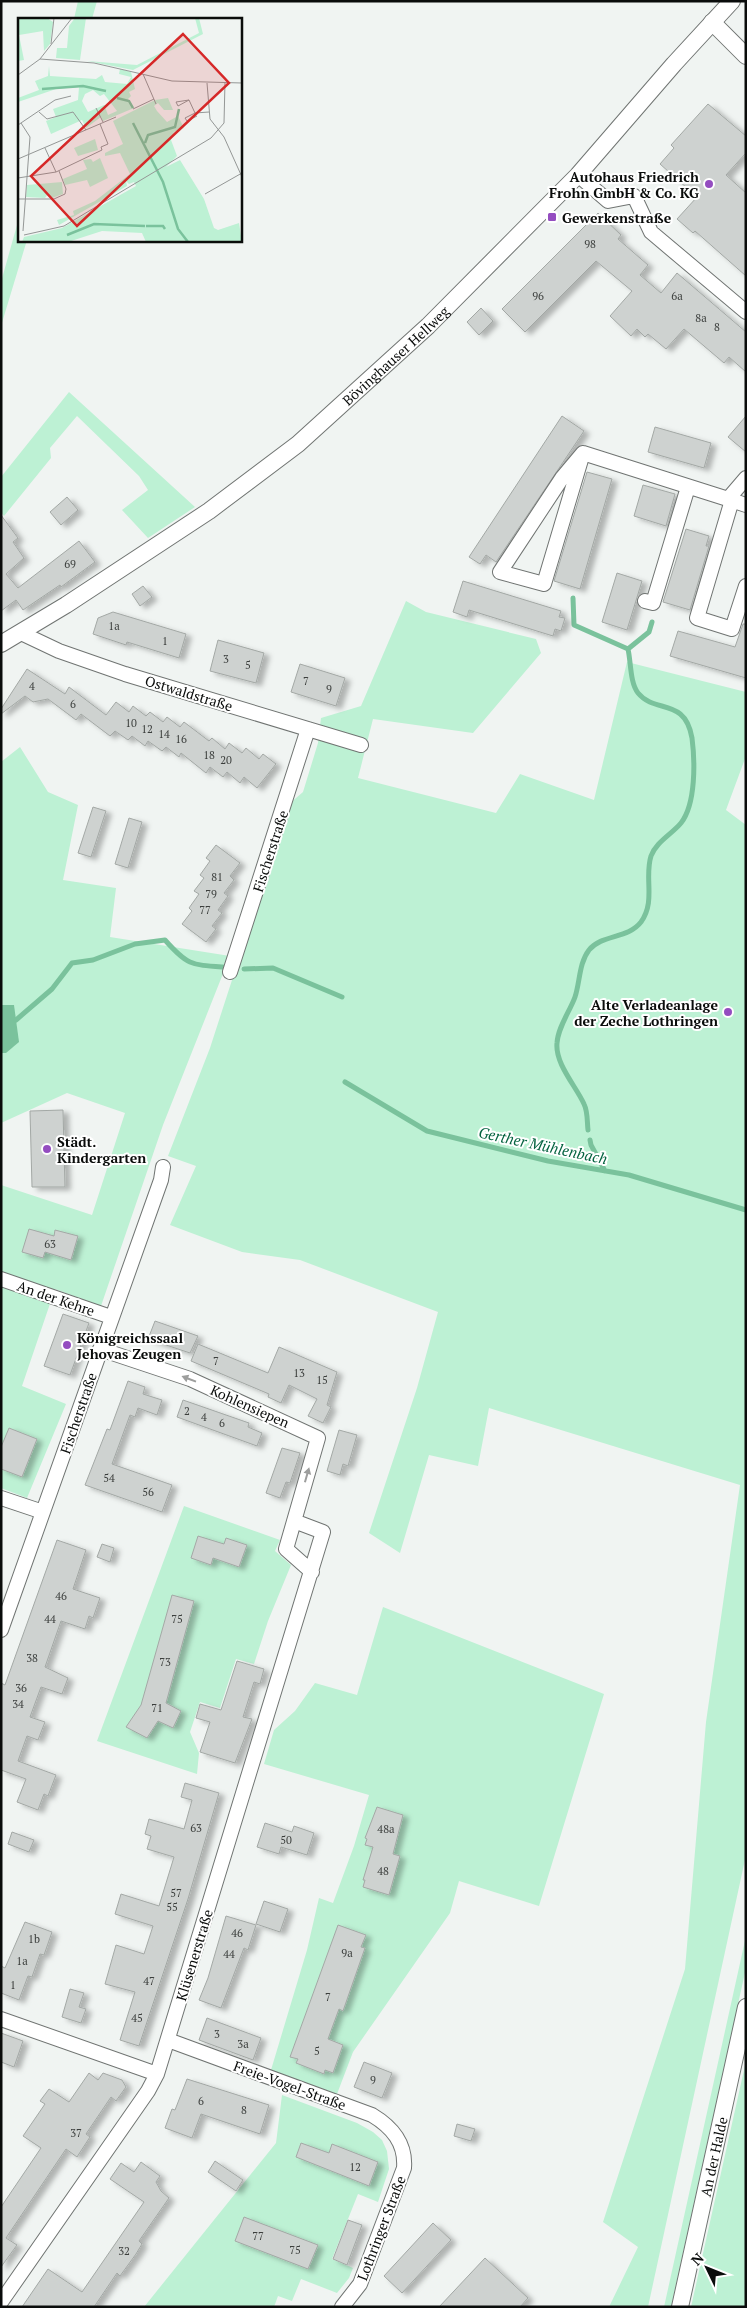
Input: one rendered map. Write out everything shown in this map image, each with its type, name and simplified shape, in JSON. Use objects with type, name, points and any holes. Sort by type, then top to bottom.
[{"type":"street","name":"Bövinghauser Hellweg","points":[[1,644],[21,633],[209,511],[298,444],[428,326],[578,175],[732,1]]},
{"type":"street","points":[[712,22],[746,56]]},
{"type":"street","points":[[578,175],[608,201],[634,196],[651,232],[746,312]]},
{"type":"street","points":[[583,453],[544,584],[500,572],[562,478],[583,453]]},
{"type":"street","points":[[583,453],[746,505]]},
{"type":"street","points":[[746,478],[730,500],[697,618],[732,629],[746,586]]},
{"type":"street","points":[[644,601],[652,603],[688,487]]},
{"type":"street","name":"Ostwaldstraße","points":[[21,633],[59,651],[125,674],[361,745]]},
{"type":"street","name":"Fischerstraße","points":[[230,972],[308,729]]},
{"type":"street","name":"Fischerstraße","points":[[1,1630],[161,1180],[163,1167]]},
{"type":"street","name":"An der Kehre","points":[[1,1279],[111,1317]]},
{"type":"street","name":"Kohlensiepen","points":[[100,1349],[190,1379],[318,1438],[294,1521]]},
{"type":"street","points":[[1,1498],[43,1512]]},
{"type":"street","points":[[294,1521],[286,1549],[312,1572]]},
{"type":"street","name":"Klüsenerstraße","points":[[1,2302],[148,2091],[157,2074],[323,1532],[294,1521]]},
{"type":"street","name":"An der Halde","points":[[680,2307],[746,2007]]},
{"type":"street","points":[[1,2019],[157,2074]]},
{"type":"street","name":"Freie-Vogel-Straße","points":[[168,2040],[372,2115],[391,2128],[401,2144]]},
{"type":"street","name":"Lothringer Straße","points":[[342,2307],[360,2284],[404,2168],[401,2144]]},
{"type":"shaded area","points":[[78,1],[97,1],[92,18],[74,18]]},
{"type":"shaded area","points":[[18,222],[18,241],[27,241],[1,326],[1,282]]},
{"type":"shaded area","points":[[69,392],[195,507],[148,538],[122,510],[148,490],[139,476],[77,416],[50,448],[51,458],[4,516],[1,512],[1,477]]},
{"type":"shaded area","points":[[406,601],[426,612],[536,639],[541,653],[473,733],[373,719],[358,778],[496,813],[520,774],[594,800],[627,662],[746,692],[746,756],[726,810],[746,825],[746,1855],[648,2307],[609,2307],[638,2247],[603,2222],[685,1969],[706,1722],[740,1485],[489,1408],[478,1466],[429,1455],[400,1553],[369,1533],[417,1388],[438,1312],[300,1260],[242,1252],[170,1225],[196,1166],[168,1156],[210,1048],[289,804],[303,792],[318,743],[321,718],[361,706]]},
{"type":"shaded area","points":[[20,747],[48,792],[78,805],[63,880],[116,888],[110,937],[230,956],[163,1125],[101,1306],[55,1289],[22,1386],[66,1404],[27,1498],[1,1488],[1,1185],[92,1215],[125,1113],[67,1093],[1,1123],[1,762]]},
{"type":"shaded area","points":[[1,1005],[14,1005],[19,1042],[6,1053],[1,1053]]},
{"type":"shaded area","points":[[184,1506],[280,1540],[275,1551],[291,1565],[268,1621],[254,1664],[236,1659],[220,1708],[200,1702],[190,1732],[199,1753],[197,1774],[97,1741]]},
{"type":"shaded area","points":[[383,1607],[604,1694],[539,1906],[459,1881],[450,1913],[353,2052],[337,2094],[271,2070],[307,1950],[319,1898],[333,1903],[354,1846],[369,1795],[264,1764],[274,1730],[295,1711],[315,1683],[357,1695]]},
{"type":"shaded area","points":[[746,1936],[746,1968],[671,2307],[664,2307]]},
{"type":"shaded area","points":[[746,2061],[746,2307],[691,2307]]},
{"type":"shaded area","points":[[282,2095],[357,2123],[373,2132],[382,2140],[387,2151],[389,2169],[378,2202],[358,2194],[332,2259],[353,2268],[349,2278],[337,2293],[301,2279],[292,2301],[278,2296],[274,2307],[144,2307],[276,2143]]},
{"type":"building","name":"Autohaus Friedrich Frohn GmbH & Co. KG","points":[[708,104],[746,136],[746,153],[726,175],[746,193],[746,276],[695,231],[693,233],[677,219],[697,197],[660,164],[674,148],[671,145]]},
{"type":"building","points":[[598,213],[621,235],[618,239],[648,265],[640,275],[661,293],[677,273],[746,332],[746,372],[729,357],[724,363],[684,329],[666,349],[648,334],[645,337],[637,329],[631,336],[610,316],[632,291],[596,261],[525,332],[502,309]]},
{"type":"building","points":[[481,308],[493,321],[479,335],[467,322]]},
{"type":"building","points":[[562,416],[584,431],[496,562],[486,555],[480,564],[469,557]]},
{"type":"building","points":[[746,416],[746,452],[728,437]]},
{"type":"building","points":[[655,427],[711,443],[704,468],[648,452]]},
{"type":"building","points":[[587,472],[612,479],[580,589],[554,581]]},
{"type":"building","points":[[643,485],[675,494],[666,526],[634,516]]},
{"type":"building","points":[[67,497],[78,510],[61,525],[50,512]]},
{"type":"building","points":[[1,515],[18,538],[13,542],[24,558],[6,574],[18,588],[79,541],[95,562],[61,587],[60,585],[23,610],[16,600],[1,611]]},
{"type":"building","points":[[686,529],[709,536],[706,546],[709,546],[690,610],[663,602]]},
{"type":"building","points":[[617,573],[642,581],[627,630],[602,622]]},
{"type":"building","points":[[463,581],[561,611],[559,617],[565,618],[561,631],[555,629],[553,636],[469,610],[467,617],[453,612]]},
{"type":"building","points":[[143,586],[152,597],[140,606],[132,594]]},
{"type":"building","points":[[113,612],[186,634],[179,658],[127,642],[126,645],[93,634],[98,618]]},
{"type":"building","points":[[743,624],[746,624],[746,678],[670,656],[678,631],[735,647]]},
{"type":"building","points":[[218,640],[264,653],[256,683],[210,671]]},
{"type":"building","points":[[300,664],[345,678],[336,706],[291,692]]},
{"type":"building","points":[[27,669],[65,694],[69,687],[106,715],[116,702],[129,712],[133,706],[146,716],[150,712],[163,722],[167,717],[180,727],[184,722],[209,741],[212,738],[225,749],[229,743],[242,753],[246,748],[259,759],[263,754],[276,764],[257,788],[244,777],[240,783],[227,772],[223,777],[210,767],[206,773],[181,753],[179,757],[166,747],[162,751],[148,741],[145,746],[132,736],[128,740],[115,731],[110,736],[81,714],[76,720],[48,699],[33,702],[25,696],[1,714],[1,709]]},
{"type":"building","points":[[93,807],[106,811],[91,857],[78,853]]},
{"type":"building","points":[[129,818],[142,822],[128,868],[115,864]]},
{"type":"building","points":[[216,845],[240,863],[230,876],[234,880],[224,893],[228,896],[218,910],[222,913],[212,926],[216,929],[206,942],[182,924],[192,911],[189,908],[199,894],[194,891],[204,878],[200,875],[210,861],[206,858]]},
{"type":"building","name":"Städt. Kindergarten","points":[[63,1110],[65,1187],[32,1187],[30,1111]]},
{"type":"building","points":[[29,1229],[54,1236],[55,1230],[78,1236],[71,1260],[45,1252],[43,1258],[22,1252]]},
{"type":"building","name":"Königreichssaal Jehovas Zeugen","points":[[63,1314],[89,1323],[70,1375],[44,1366]]},
{"type":"building","points":[[155,1321],[198,1336],[190,1353],[148,1339]]},
{"type":"building","points":[[198,1344],[268,1373],[279,1347],[337,1372],[327,1405],[331,1407],[323,1423],[308,1416],[317,1399],[289,1385],[281,1403],[268,1397],[269,1394],[191,1361]]},
{"type":"building","points":[[128,1381],[145,1387],[143,1394],[162,1400],[157,1415],[138,1408],[135,1417],[130,1415],[112,1464],[172,1485],[162,1512],[85,1485],[107,1429],[110,1430]]},
{"type":"building","points":[[183,1400],[249,1423],[248,1427],[262,1433],[257,1446],[177,1417]]},
{"type":"building","points":[[9,1428],[37,1439],[22,1477],[1,1469],[1,1447]]},
{"type":"building","points":[[339,1430],[357,1435],[348,1466],[343,1464],[340,1475],[327,1471]]},
{"type":"building","points":[[282,1448],[300,1453],[290,1483],[286,1482],[280,1498],[266,1493]]},
{"type":"building","points":[[198,1536],[224,1544],[226,1538],[247,1545],[239,1567],[213,1558],[211,1565],[191,1558]]},
{"type":"building","points":[[57,1540],[86,1550],[73,1589],[100,1598],[93,1618],[89,1616],[85,1629],[61,1621],[45,1667],[68,1678],[62,1694],[41,1687],[30,1717],[45,1722],[38,1740],[27,1736],[18,1761],[56,1775],[48,1796],[44,1794],[38,1810],[17,1802],[26,1779],[1,1770],[1,1683],[5,1685]]},
{"type":"building","points":[[102,1544],[114,1548],[110,1562],[97,1557]]},
{"type":"building","points":[[172,1595],[194,1601],[166,1703],[181,1711],[173,1728],[158,1721],[147,1738],[126,1727],[141,1705]]},
{"type":"building","points":[[237,1661],[264,1669],[260,1684],[254,1682],[243,1717],[252,1719],[235,1763],[200,1752],[210,1722],[196,1718],[200,1704],[221,1710]]},
{"type":"building","points":[[185,1783],[219,1793],[188,1899],[139,2046],[120,2040],[135,1992],[105,1984],[116,1945],[144,1954],[153,1926],[115,1914],[121,1894],[159,1906],[174,1857],[147,1849],[151,1836],[145,1834],[149,1819],[184,1829],[192,1800],[181,1797]]},
{"type":"building","points":[[377,1807],[403,1815],[393,1854],[400,1856],[389,1895],[363,1887],[365,1880],[363,1880],[373,1847],[365,1845],[367,1839],[365,1838]]},
{"type":"building","points":[[265,1823],[292,1832],[294,1826],[314,1833],[307,1855],[281,1847],[279,1854],[257,1847]]},
{"type":"building","points":[[12,1832],[34,1840],[29,1852],[8,1844]]},
{"type":"building","points":[[264,1901],[288,1909],[280,1932],[256,1924]]},
{"type":"building","points":[[226,1916],[256,1925],[248,1950],[244,1948],[221,2008],[199,2000],[208,1978]]},
{"type":"building","points":[[25,1922],[52,1932],[44,1955],[40,1954],[32,1977],[28,1976],[19,2000],[1,1993],[1,1966],[5,1968]]},
{"type":"building","points":[[338,1925],[366,1935],[361,1947],[365,1948],[343,2011],[339,2009],[328,2039],[343,2045],[333,2073],[325,2070],[324,2074],[296,2063],[298,2059],[290,2057]]},
{"type":"building","points":[[70,1989],[84,1993],[79,2007],[86,2009],[81,2023],[62,2017]]},
{"type":"building","points":[[207,2018],[261,2038],[253,2060],[199,2040]]},
{"type":"building","points":[[1,2033],[23,2041],[14,2067],[1,2062]]},
{"type":"building","points":[[364,2062],[392,2073],[382,2098],[354,2087]]},
{"type":"building","points":[[89,2073],[98,2080],[103,2073],[122,2080],[126,2087],[116,2101],[111,2097],[86,2134],[90,2137],[77,2157],[66,2149],[6,2238],[17,2245],[1,2267],[1,2207],[41,2148],[23,2136],[45,2104],[40,2101],[49,2089],[69,2102]]},
{"type":"building","points":[[187,2079],[269,2105],[260,2134],[201,2114],[192,2138],[165,2128],[172,2109],[175,2110]]},
{"type":"building","points":[[457,2124],[475,2129],[471,2141],[454,2136]]},
{"type":"building","points":[[301,2143],[329,2153],[332,2144],[378,2162],[369,2186],[296,2157]]},
{"type":"building","points":[[215,2161],[243,2180],[236,2191],[208,2172]]},
{"type":"building","points":[[141,2162],[160,2176],[156,2182],[161,2191],[169,2198],[139,2241],[142,2244],[120,2276],[117,2273],[94,2307],[22,2307],[48,2269],[82,2292],[144,2202],[110,2179],[121,2163],[134,2172]]},
{"type":"building","points":[[244,2217],[318,2245],[308,2269],[235,2241]]},
{"type":"building","points":[[348,2220],[362,2225],[347,2265],[333,2259]]},
{"type":"building","points":[[433,2223],[451,2240],[402,2293],[384,2276]]},
{"type":"building","points":[[485,2258],[528,2298],[520,2307],[439,2307]]},
{"type":"waterway","points":[[573,598],[574,625],[628,649],[632,678],[638,693],[645,699],[676,711],[683,717],[692,738],[694,758],[692,794],[686,815],[681,823],[657,846],[651,856],[649,864],[649,898],[645,914],[636,927],[601,941],[589,950],[581,967],[575,997],[558,1037],[557,1051],[559,1059],[585,1107],[588,1130]]},
{"type":"waterway","points":[[628,649],[649,632],[652,622]]},
{"type":"waterway","name":"Gerther Mühlenbach","points":[[16,1020],[52,989],[72,963],[93,960],[135,944],[165,940],[190,962],[223,967]]},
{"type":"waterway","name":"Gerther Mühlenbach","points":[[244,969],[273,968],[342,997]]},
{"type":"waterway","name":"Gerther Mühlenbach","points":[[345,1082],[427,1131],[548,1161],[629,1175],[746,1210]]},
{"type":"waterway","points":[[590,1140],[605,1171]]},
{"type":"place","name":"Autohaus Friedrich Frohn GmbH & Co. KG","points":[[709,184]]},
{"type":"place","name":"Gewerkenstraße","points":[[552,217]]},
{"type":"place","name":"Alte Verladeanlage der Zeche Lothringen","points":[[728,1012]]},
{"type":"place","name":"Städt. Kindergarten","points":[[47,1149]]},
{"type":"place","name":"Königreichssaal Jehovas Zeugen","points":[[67,1345]]}]
